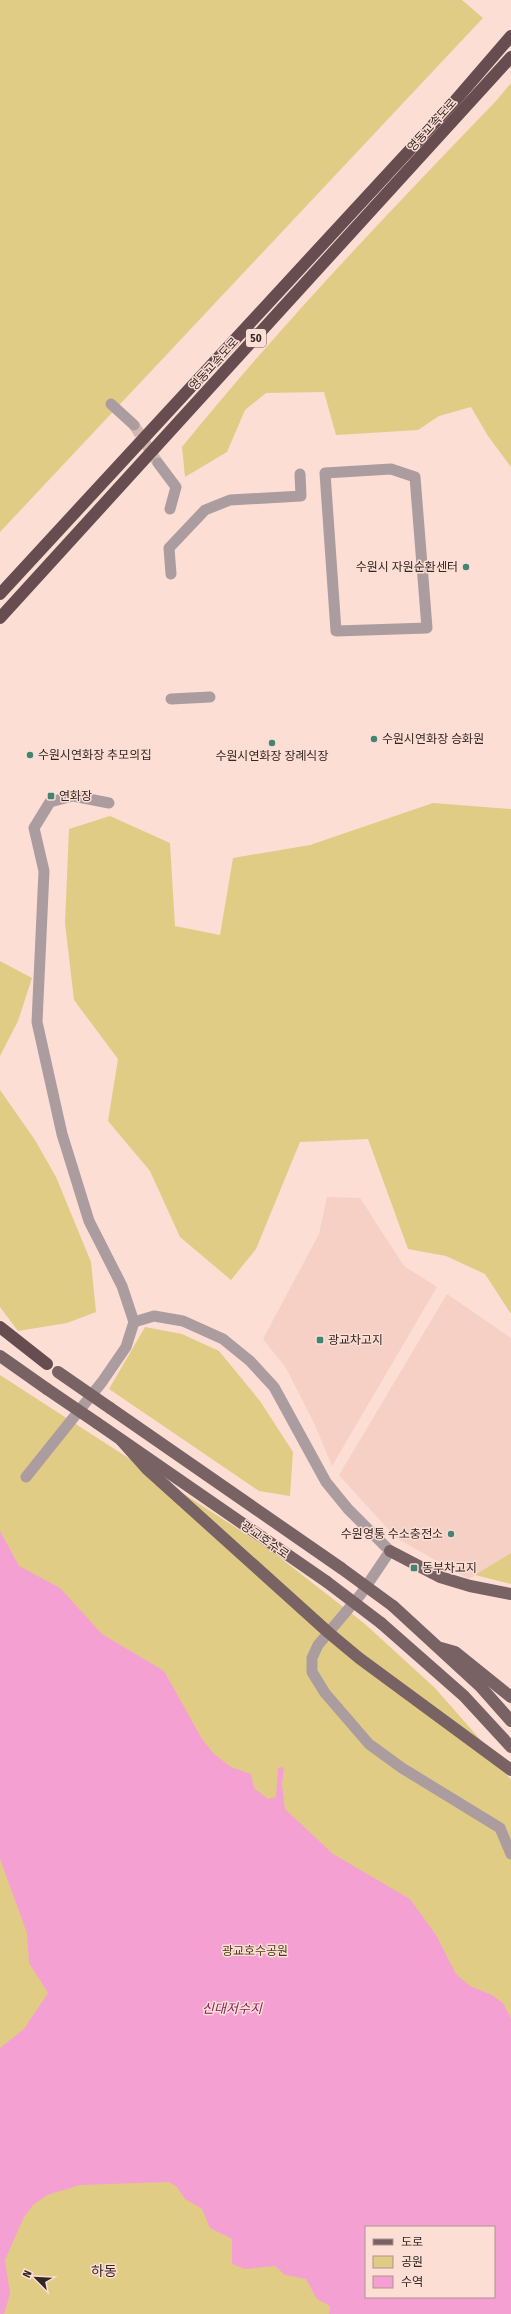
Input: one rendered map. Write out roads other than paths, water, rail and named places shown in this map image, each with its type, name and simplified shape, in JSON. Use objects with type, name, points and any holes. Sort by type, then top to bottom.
[{"type":"highway","name":"영동고속도로","points":[[0,594],[454,102],[511,36]]},
{"type":"highway","name":"영동고속도로","points":[[0,618],[511,57]]},
{"type":"highway","points":[[0,1327],[47,1364]]},
{"type":"main road","name":"광교호수로","points":[[0,1331],[341,1568],[393,1606],[480,1686],[511,1720]]},
{"type":"main road","name":"광교호수로","points":[[0,1356],[326,1582],[382,1623],[464,1696],[511,1747]]},
{"type":"main road","points":[[121,1440],[147,1469],[329,1633],[359,1658],[511,1770]]},
{"type":"main road","points":[[390,1551],[440,1577],[511,1594]]},
{"type":"main road","points":[[438,1647],[455,1652],[511,1698]]},
{"type":"street","points":[[112,404],[134,425]]},
{"type":"street","points":[[158,463],[176,487],[170,509]]},
{"type":"street","points":[[391,469],[415,476],[427,628],[336,631],[325,472],[391,469]]},
{"type":"street","points":[[171,574],[170,548],[205,510],[230,500],[301,496],[300,474]]},
{"type":"street","points":[[171,699],[210,697]]},
{"type":"street","points":[[26,1477],[102,1382],[126,1347],[134,1322],[122,1286],[89,1221],[62,1134],[37,1022],[44,871],[34,828],[50,802],[73,796],[109,804]]},
{"type":"street","points":[[134,1322],[154,1316],[183,1321],[223,1339],[250,1361],[274,1387],[326,1482],[348,1509],[390,1551],[360,1594],[318,1645],[312,1658],[312,1672],[325,1693],[369,1744],[402,1768],[500,1828],[511,1854]]},
{"type":"water","name":"신대저수지","points":[[0,1531],[19,1566],[60,1588],[102,1634],[164,1671],[202,1739],[214,1754],[231,1767],[251,1774],[254,1788],[268,1799],[276,1797],[278,1768],[284,1767],[282,1784],[285,1809],[333,1854],[410,1899],[436,1935],[456,1974],[470,1986],[492,1995],[503,2003],[511,2018],[511,2314],[329,2314],[330,2306],[317,2299],[306,2279],[285,2275],[275,2266],[245,2269],[232,2264],[232,2239],[210,2228],[202,2209],[185,2199],[177,2187],[169,2182],[80,2185],[47,2195],[33,2205],[24,2217],[5,2260],[10,2294],[4,2314],[0,2314],[0,2048],[24,2029],[48,1993],[29,1963],[27,1933],[0,1859]]},
{"type":"tunnel","points":[[134,425],[158,463]]},
{"type":"place","name":"수원시 자원순환센터","points":[[466,567]]},
{"type":"place","name":"수원시연화장 승화원","points":[[374,739]]},
{"type":"place","name":"수원시연화장 장례식장","points":[[272,743]]},
{"type":"place","name":"수원시연화장 추모의집","points":[[30,755]]},
{"type":"place","name":"연화장","points":[[51,796]]},
{"type":"place","name":"광교차고지","points":[[320,1340]]},
{"type":"place","name":"수원영통 수소충전소","points":[[451,1534]]},
{"type":"place","name":"동부차고지","points":[[414,1568]]},
{"type":"district","name":"하동","points":[[104,2271]]},
{"type":"park label","name":"광교호수공원","points":[[255,1951]]}]
